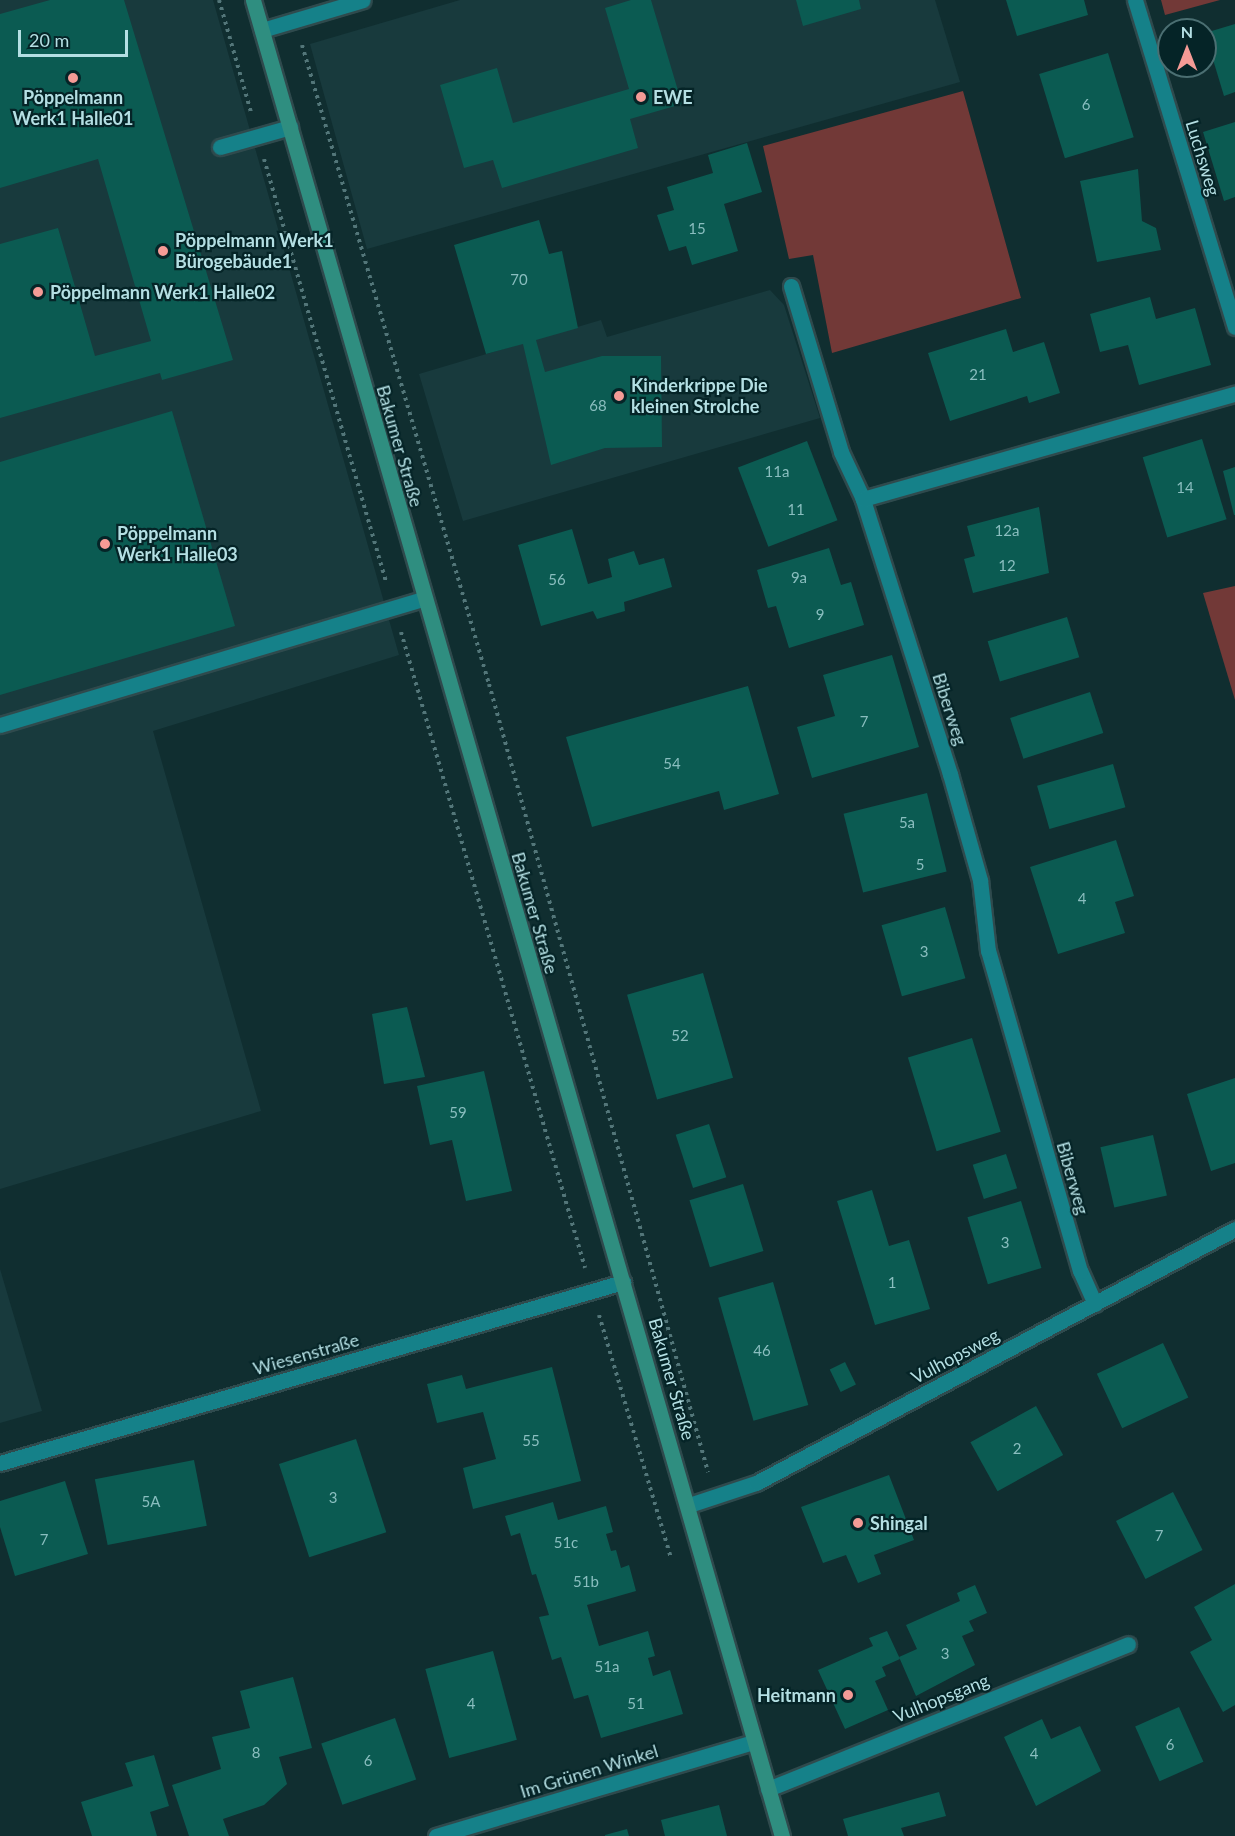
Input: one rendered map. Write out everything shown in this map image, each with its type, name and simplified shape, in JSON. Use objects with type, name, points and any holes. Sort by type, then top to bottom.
[{"type":"main road","name":"Bakumer Straße","points":[[254,0],[423,599],[689,1505],[782,1836]]},
{"type":"street","points":[[262,30],[363,0]]},
{"type":"street","name":"Luchsweg","points":[[1135,0],[1235,327]]},
{"type":"street","points":[[220,147],[290,127]]},
{"type":"street","name":"Biberweg","points":[[791,286],[840,452],[863,499],[950,774],[980,880],[987,951],[1080,1271],[1095,1304]]},
{"type":"street","points":[[863,499],[1235,394]]},
{"type":"street","points":[[0,725],[423,599]]},
{"type":"street","name":"Vulhopsweg","points":[[689,1505],[756,1483],[1235,1229]]},
{"type":"street","name":"Wiesenstraße","points":[[0,1463],[623,1282]]},
{"type":"street","name":"Vulhopsgang","points":[[768,1789],[1128,1644]]},
{"type":"street","name":"Im Grünen Winkel","points":[[436,1836],[754,1742]]},
{"type":"path","points":[[219,0],[592,1292],[675,1571]]},
{"type":"path","points":[[295,21],[489,684],[715,1496]]},
{"type":"shaded area","points":[[0,0],[213,0],[399,655],[153,731],[261,1111],[0,1189]]},
{"type":"shaded area","points":[[460,0],[935,0],[960,82],[367,249],[310,44]]},
{"type":"shaded area","points":[[1161,0],[1220,0],[1165,15]]},
{"type":"shaded area","points":[[963,91],[1021,298],[832,353],[813,255],[789,259],[763,146]]},
{"type":"shaded area","name":"Kinderkrippe Die kleinen Strolche","points":[[770,290],[784,305],[820,418],[463,521],[419,374],[601,320],[607,337]]},
{"type":"shaded area","points":[[1235,586],[1235,700],[1203,593]]},
{"type":"shaded area","points":[[0,1269],[42,1411],[0,1423]]},
{"type":"building","points":[[50,0],[124,0],[233,360],[162,380],[160,373],[0,418],[0,244],[58,228],[95,356],[151,341],[98,159],[0,188],[0,14]]},
{"type":"building","name":"EWE","points":[[631,0],[651,0],[682,104],[630,119],[638,148],[502,188],[493,160],[464,168],[440,85],[497,68],[513,123],[629,89],[605,8]]},
{"type":"building","points":[[796,0],[859,0],[861,9],[803,26]]},
{"type":"building","points":[[1006,0],[1084,0],[1088,15],[1017,36]]},
{"type":"building","points":[[1235,24],[1235,92],[1224,96],[1217,73],[1217,29]]},
{"type":"building","points":[[1108,53],[1134,137],[1065,158],[1039,74]]},
{"type":"building","points":[[1235,122],[1235,197],[1224,201],[1203,132]]},
{"type":"building","points":[[747,143],[762,192],[724,204],[738,251],[692,265],[686,246],[669,251],[657,215],[674,210],[667,187],[713,173],[708,155]]},
{"type":"building","points":[[1138,169],[1142,221],[1156,228],[1161,250],[1097,262],[1080,181]]},
{"type":"building","points":[[539,220],[549,254],[562,251],[578,328],[536,340],[545,372],[602,356],[661,356],[662,447],[605,448],[551,465],[523,344],[486,354],[454,245]]},
{"type":"building","points":[[1150,297],[1156,319],[1195,308],[1211,365],[1139,385],[1128,345],[1100,352],[1090,314]]},
{"type":"building","points":[[1006,329],[1013,352],[1044,342],[1060,393],[1029,403],[1027,396],[950,421],[928,353]]},
{"type":"building","name":"Pöppelmann Werk1 Halle03","points":[[172,411],[235,626],[0,695],[0,462]]},
{"type":"building","points":[[1202,439],[1227,519],[1167,537],[1143,457]]},
{"type":"building","points":[[807,441],[837,520],[768,547],[738,468]]},
{"type":"building","points":[[1235,467],[1235,515],[1234,515],[1223,471]]},
{"type":"building","points":[[1039,507],[1049,573],[973,593],[964,559],[975,556],[967,526]]},
{"type":"building","points":[[572,529],[588,584],[612,577],[608,559],[634,551],[639,565],[664,558],[672,587],[624,602],[625,611],[597,619],[593,611],[541,626],[518,545]]},
{"type":"building","points":[[829,548],[841,585],[851,582],[864,625],[789,648],[776,606],[768,608],[757,570]]},
{"type":"building","points":[[1067,617],[1079,657],[1000,681],[988,641]]},
{"type":"building","points":[[892,655],[919,747],[812,778],[797,727],[835,716],[823,675]]},
{"type":"building","points":[[748,686],[779,794],[724,810],[719,791],[592,827],[566,737]]},
{"type":"building","points":[[1090,692],[1103,733],[1023,759],[1010,718]]},
{"type":"building","points":[[1113,764],[1125,807],[1049,829],[1037,786]]},
{"type":"building","points":[[927,793],[947,872],[863,892],[844,814]]},
{"type":"building","points":[[1116,840],[1134,896],[1115,902],[1125,933],[1058,954],[1030,867]]},
{"type":"building","points":[[945,907],[965,978],[902,996],[882,925]]},
{"type":"building","points":[[703,973],[733,1078],[657,1100],[627,995]]},
{"type":"building","points":[[407,1007],[425,1077],[384,1084],[372,1014]]},
{"type":"building","points":[[972,1038],[1001,1132],[937,1151],[908,1058]]},
{"type":"building","points":[[484,1071],[512,1191],[466,1201],[452,1140],[430,1145],[417,1086]]},
{"type":"building","points":[[1235,1078],[1235,1163],[1211,1171],[1187,1094]]},
{"type":"building","points":[[709,1124],[726,1177],[693,1188],[676,1135]]},
{"type":"building","points":[[1153,1135],[1167,1195],[1114,1208],[1100,1147]]},
{"type":"building","points":[[1006,1154],[1017,1188],[984,1199],[973,1165]]},
{"type":"building","points":[[743,1184],[763,1251],[710,1267],[689,1200]]},
{"type":"building","points":[[872,1190],[889,1246],[909,1240],[930,1309],[875,1325],[837,1201]]},
{"type":"building","points":[[1021,1201],[1041,1268],[988,1284],[967,1217]]},
{"type":"building","points":[[773,1282],[808,1405],[753,1421],[718,1298]]},
{"type":"building","points":[[1163,1343],[1188,1397],[1122,1428],[1097,1374]]},
{"type":"building","points":[[845,1362],[856,1384],[841,1392],[830,1369]]},
{"type":"building","points":[[552,1367],[581,1481],[473,1509],[463,1468],[496,1459],[483,1412],[437,1423],[427,1384],[462,1375],[466,1389]]},
{"type":"building","points":[[1036,1406],[1063,1455],[998,1491],[970,1442]]},
{"type":"building","points":[[356,1439],[386,1532],[309,1557],[279,1464]]},
{"type":"building","points":[[194,1460],[207,1526],[108,1545],[95,1479]]},
{"type":"building","name":"Shingal","points":[[889,1475],[914,1540],[874,1555],[881,1574],[858,1583],[846,1555],[823,1563],[801,1507]]},
{"type":"building","points":[[65,1481],[88,1554],[15,1576],[0,1527],[0,1501]]},
{"type":"building","points":[[1173,1492],[1203,1550],[1145,1579],[1116,1521]]},
{"type":"building","points":[[553,1502],[558,1520],[606,1506],[613,1532],[606,1534],[611,1551],[616,1550],[621,1568],[629,1565],[636,1591],[587,1605],[599,1646],[648,1631],[655,1656],[648,1658],[653,1676],[670,1670],[683,1714],[601,1738],[588,1695],[574,1699],[561,1657],[552,1660],[539,1617],[549,1615],[536,1574],[532,1575],[520,1533],[511,1536],[505,1516]]},
{"type":"building","points":[[1235,1584],[1235,1705],[1223,1712],[1190,1652],[1212,1640],[1194,1607]]},
{"type":"building","points":[[975,1585],[987,1613],[969,1621],[974,1631],[962,1636],[975,1665],[916,1696],[899,1657],[917,1649],[906,1625],[960,1601],[957,1593]]},
{"type":"building","points":[[887,1631],[900,1659],[882,1667],[886,1676],[875,1681],[888,1710],[845,1729],[818,1670],[873,1646],[869,1638]]},
{"type":"building","points":[[493,1651],[517,1740],[449,1758],[425,1669]]},
{"type":"building","points":[[293,1677],[312,1748],[279,1757],[287,1784],[264,1805],[223,1819],[229,1836],[189,1836],[172,1785],[221,1769],[212,1737],[250,1728],[240,1691]]},
{"type":"building","points":[[1179,1707],[1203,1762],[1160,1781],[1135,1727]]},
{"type":"building","points":[[395,1718],[416,1779],[342,1805],[321,1743]]},
{"type":"building","points":[[1042,1719],[1051,1739],[1080,1726],[1101,1771],[1036,1806],[1004,1737]]},
{"type":"building","points":[[154,1755],[169,1806],[150,1812],[157,1836],[92,1836],[81,1802],[133,1786],[125,1763]]},
{"type":"building","points":[[939,1792],[946,1816],[901,1828],[904,1836],[848,1836],[843,1819]]},
{"type":"building","points":[[719,1805],[727,1836],[665,1836],[661,1820]]},
{"type":"building","points":[[627,1829],[629,1836],[605,1836],[605,1835]]},
{"type":"place","name":"Pöppelmann Werk1 Halle01","points":[[73,78]]},
{"type":"place","name":"EWE","points":[[641,97]]},
{"type":"place","name":"Pöppelmann Werk1 Bürogebäude1","points":[[163,251]]},
{"type":"place","name":"Pöppelmann Werk1 Halle02","points":[[38,292]]},
{"type":"place","name":"Kinderkrippe Die kleinen Strolche","points":[[619,396]]},
{"type":"place","name":"Pöppelmann Werk1 Halle03","points":[[105,544]]},
{"type":"place","name":"Shingal","points":[[858,1523]]},
{"type":"place","name":"Heitmann","points":[[848,1695]]}]
